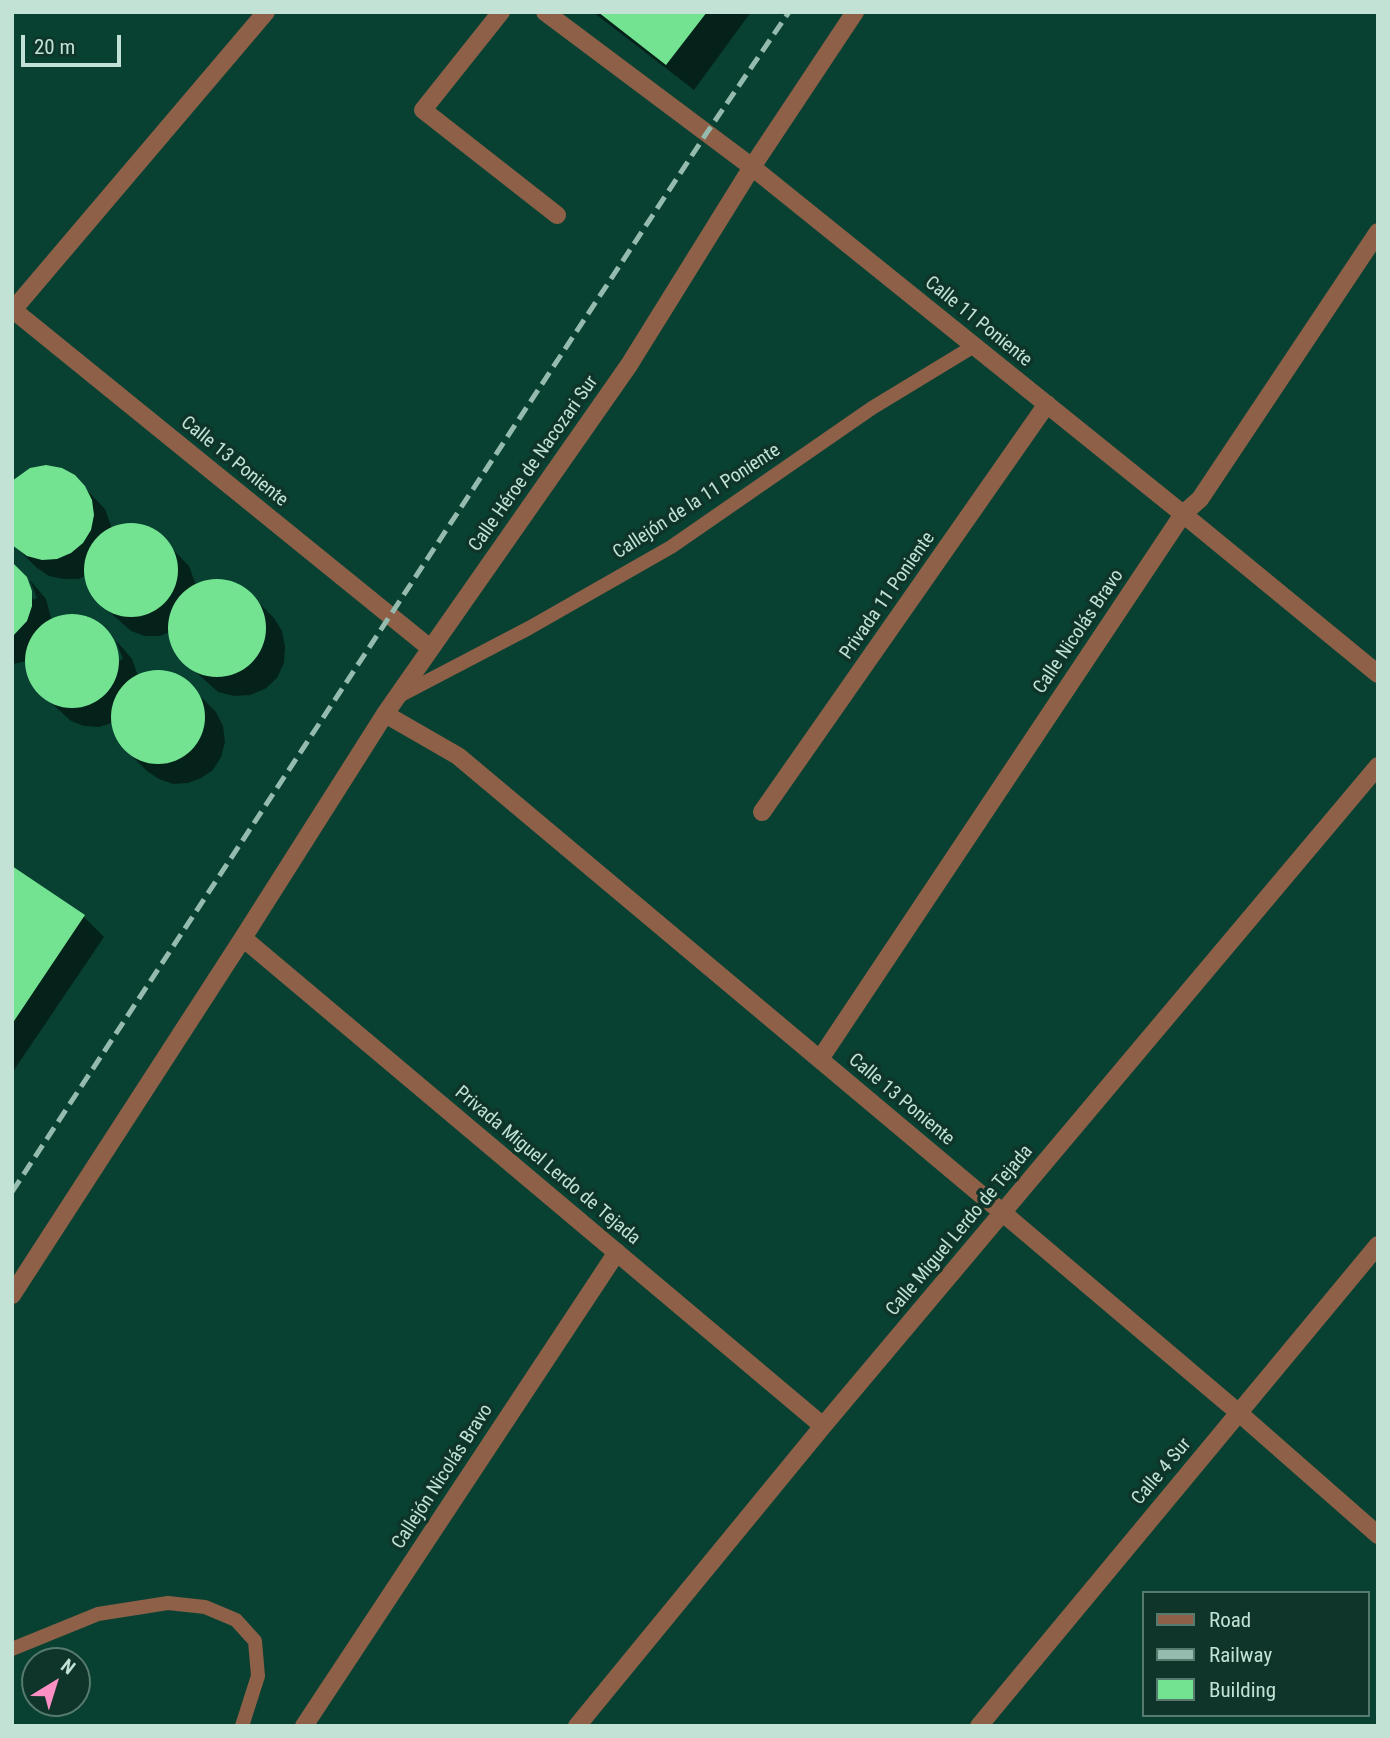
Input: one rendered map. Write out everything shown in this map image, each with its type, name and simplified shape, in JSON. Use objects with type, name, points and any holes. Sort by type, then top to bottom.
[{"type":"street","points":[[13,310],[266,12]]},
{"type":"street","points":[[501,12],[423,110],[557,215]]},
{"type":"street","name":"Calle 11 Poniente","points":[[545,12],[752,167],[1378,674]]},
{"type":"street","name":"Calle Héroe de Nacozari Sur","points":[[12,1295],[385,714],[629,365],[752,167],[855,12]]},
{"type":"street","name":"Calle Nicolás Bravo","points":[[820,1059],[1183,514],[1200,499],[1378,232]]},
{"type":"street","name":"Calle 13 Poniente","points":[[13,310],[430,648]]},
{"type":"street","name":"Privada 11 Poniente","points":[[762,812],[1047,404]]},
{"type":"street","name":"Calle 13 Poniente","points":[[385,714],[458,756],[1003,1213],[1378,1535]]},
{"type":"street","name":"Calle Miguel Lerdo de Tejada","points":[[576,1726],[823,1426],[1378,766]]},
{"type":"street","name":"Privada Miguel Lerdo de Tejada","points":[[243,938],[823,1426]]},
{"type":"street","name":"Calle 4 Sur","points":[[979,1726],[1378,1245]]},
{"type":"street","name":"Callejón Nicolás Bravo","points":[[304,1726],[617,1252]]},
{"type":"lane","name":"Callejón de la 11 Poniente","points":[[396,698],[528,628],[671,547],[872,408],[974,346]]},
{"type":"lane","points":[[12,1649],[98,1614],[168,1603],[205,1607],[236,1620],[255,1641],[258,1676],[242,1726]]},
{"type":"building","points":[[598,12],[707,12],[666,65]]},
{"type":"building","points":[[46,465],[62,468],[75,475],[92,500],[94,515],[91,530],[83,543],[71,553],[57,559],[42,560],[27,556],[12,545],[12,481],[30,468]]},
{"type":"building","points":[[131,523],[149,527],[164,537],[174,552],[178,570],[174,588],[164,603],[149,613],[131,617],[113,613],[98,603],[88,588],[84,570],[88,552],[98,537],[113,527]]},
{"type":"building","points":[[12,562],[27,577],[32,591],[32,606],[27,621],[12,637]]},
{"type":"building","points":[[217,579],[236,583],[251,594],[262,609],[266,628],[262,647],[251,662],[236,673],[217,677],[198,673],[183,662],[172,647],[168,628],[172,609],[183,594],[198,583]]},
{"type":"building","points":[[72,614],[90,618],[105,628],[115,643],[119,661],[115,679],[105,694],[90,704],[72,708],[54,704],[39,694],[29,679],[25,661],[29,643],[39,628],[54,618]]},
{"type":"building","points":[[158,670],[176,674],[191,684],[201,699],[205,717],[201,735],[191,750],[176,760],[158,764],[140,760],[125,750],[115,735],[111,717],[115,699],[125,684],[140,674]]},
{"type":"building","points":[[12,866],[85,915],[12,1024]]},
{"type":"railway","points":[[12,1192],[706,134],[789,12]]}]
